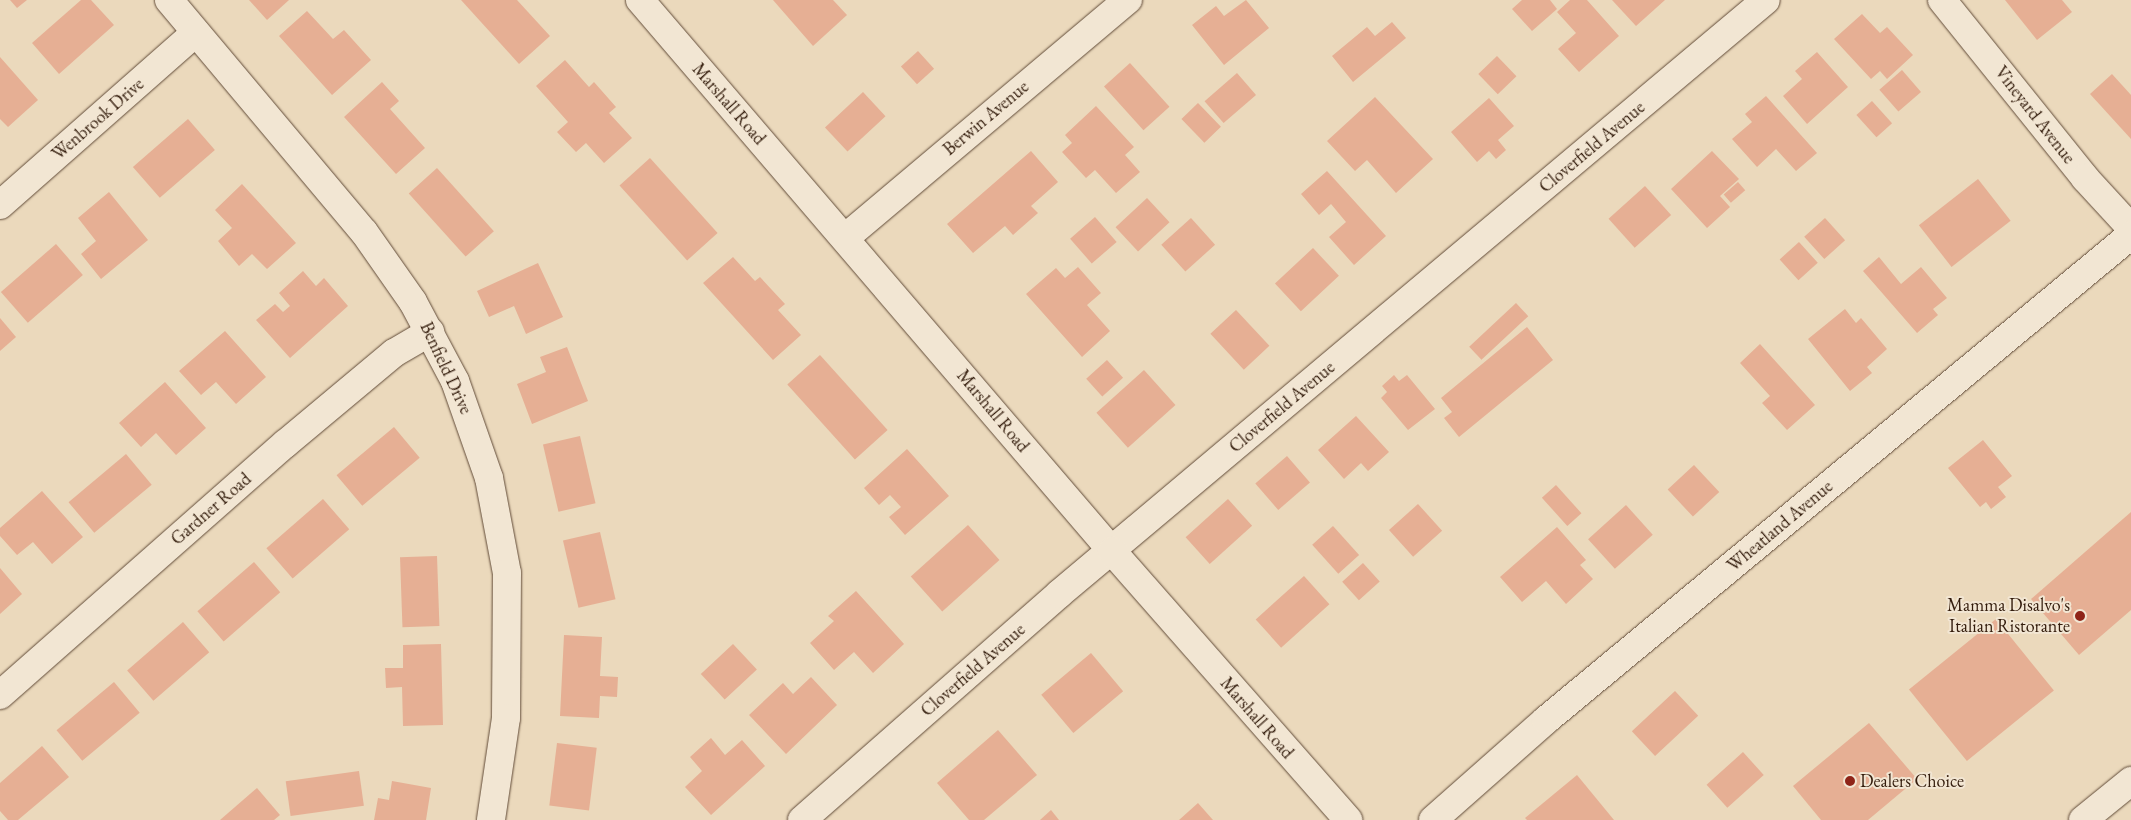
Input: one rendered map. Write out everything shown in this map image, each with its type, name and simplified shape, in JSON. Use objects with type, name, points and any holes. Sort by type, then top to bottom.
[{"type":"street","name":"Benfield Drive","points":[[169,0],[364,232],[430,332],[474,428],[491,487],[507,573],[506,718],[491,820]]},
{"type":"street","name":"Marshall Road","points":[[640,0],[1112,551],[1348,820]]},
{"type":"street","name":"Berwin Avenue","points":[[845,238],[1128,0]]},
{"type":"street","name":"Cloverfield Avenue","points":[[802,820],[1112,551],[1766,0]]},
{"type":"street","name":"Vineyard Avenue","points":[[1942,0],[2085,178],[2131,228]]},
{"type":"street","name":"Wenbrook Drive","points":[[0,205],[196,32]]},
{"type":"street","name":"Wheatland Avenue","points":[[1432,820],[1546,720],[2131,235]]},
{"type":"street","name":"Gardner Road","points":[[0,695],[285,444],[394,353],[430,332]]},
{"type":"street","points":[[2083,820],[2131,781]]},
{"type":"building","points":[[10,0],[27,0],[17,8]]},
{"type":"building","points":[[81,0],[91,0],[114,25],[59,74],[32,43]]},
{"type":"building","points":[[249,0],[289,0],[267,20]]},
{"type":"building","points":[[461,0],[517,0],[550,36],[519,64]]},
{"type":"building","points":[[773,0],[833,0],[847,15],[813,46]]},
{"type":"building","points":[[1246,0],[1269,28],[1224,65],[1192,25],[1216,6],[1224,16]]},
{"type":"building","points":[[1522,0],[1550,0],[1557,9],[1532,31],[1512,9]]},
{"type":"building","points":[[1570,0],[1587,0],[1619,36],[1579,72],[1558,49],[1576,33],[1557,12]]},
{"type":"building","points":[[1612,0],[1665,0],[1636,26]]},
{"type":"building","points":[[2005,0],[2062,0],[2072,12],[2037,40]]},
{"type":"building","points":[[307,11],[333,39],[344,30],[371,60],[332,95],[279,36]]},
{"type":"building","points":[[1862,14],[1880,33],[1887,27],[1913,55],[1887,79],[1880,71],[1871,79],[1834,39]]},
{"type":"building","points":[[1392,22],[1406,38],[1353,82],[1332,56],[1367,27],[1375,36]]},
{"type":"building","points":[[918,51],[934,69],[917,84],[901,66]]},
{"type":"building","points":[[1817,52],[1848,87],[1807,124],[1783,96],[1802,79],[1795,71]]},
{"type":"building","points":[[1497,56],[1516,76],[1498,94],[1478,74]]},
{"type":"building","points":[[0,57],[38,100],[8,127],[0,119]]},
{"type":"building","points":[[565,60],[589,87],[594,82],[616,107],[609,113],[632,138],[604,163],[586,143],[576,152],[557,132],[568,122],[536,86]]},
{"type":"building","points":[[1130,63],[1169,107],[1143,130],[1104,86]]},
{"type":"building","points":[[1902,70],[1921,92],[1898,112],[1879,90]]},
{"type":"building","points":[[1237,73],[1256,95],[1224,123],[1205,101]]},
{"type":"building","points":[[2112,74],[2131,95],[2131,139],[2090,94]]},
{"type":"building","points":[[382,82],[399,101],[390,109],[425,148],[396,174],[344,117]]},
{"type":"building","points":[[863,92],[886,116],[847,152],[825,127]]},
{"type":"building","points":[[1766,96],[1817,153],[1796,171],[1776,149],[1757,167],[1732,139],[1752,122],[1745,114]]},
{"type":"building","points":[[1375,97],[1433,159],[1396,193],[1367,160],[1355,171],[1327,141]]},
{"type":"building","points":[[1489,98],[1514,126],[1498,140],[1506,150],[1496,159],[1489,151],[1477,162],[1451,132]]},
{"type":"building","points":[[1872,101],[1892,123],[1876,137],[1856,115]]},
{"type":"building","points":[[1198,103],[1221,127],[1204,143],[1181,119]]},
{"type":"building","points":[[1096,106],[1134,147],[1125,155],[1140,172],[1116,193],[1095,170],[1086,178],[1062,152],[1072,143],[1065,135]]},
{"type":"building","points":[[188,119],[215,150],[160,198],[133,167]]},
{"type":"building","points":[[1031,151],[1058,182],[1031,206],[1038,213],[1013,235],[1005,226],[973,253],[947,224]]},
{"type":"building","points":[[1712,151],[1739,179],[1720,196],[1730,207],[1707,228],[1671,189]]},
{"type":"building","points":[[650,158],[718,233],[687,260],[620,185]]},
{"type":"building","points":[[437,168],[494,231],[466,257],[409,193]]},
{"type":"building","points":[[1327,171],[1386,236],[1354,265],[1329,237],[1346,222],[1331,204],[1319,215],[1301,194]]},
{"type":"building","points":[[1978,179],[2011,221],[1952,267],[1919,225]]},
{"type":"building","points":[[1738,182],[1745,190],[1731,203],[1724,194]]},
{"type":"building","points":[[242,184],[296,243],[267,269],[252,254],[239,266],[218,241],[232,228],[215,210]]},
{"type":"building","points":[[1645,186],[1671,215],[1635,248],[1609,219]]},
{"type":"building","points":[[109,192],[148,240],[101,279],[81,254],[96,241],[78,218]]},
{"type":"building","points":[[1147,198],[1170,222],[1138,251],[1116,227]]},
{"type":"building","points":[[1095,217],[1117,242],[1092,264],[1070,239]]},
{"type":"building","points":[[1191,218],[1215,245],[1185,272],[1161,245]]},
{"type":"building","points":[[1825,218],[1845,240],[1824,259],[1804,237]]},
{"type":"building","points":[[1799,242],[1818,263],[1798,280],[1780,259]]},
{"type":"building","points":[[56,244],[83,275],[28,323],[1,292]]},
{"type":"building","points":[[1313,248],[1339,276],[1301,311],[1275,283]]},
{"type":"building","points":[[733,257],[755,281],[760,277],[785,304],[778,310],[801,335],[773,360],[703,283]]},
{"type":"building","points":[[1879,257],[1901,284],[1921,267],[1947,298],[1933,309],[1938,315],[1917,333],[1863,271]]},
{"type":"building","points":[[538,263],[563,317],[526,334],[514,306],[489,317],[477,291]]},
{"type":"building","points":[[1078,267],[1101,293],[1087,305],[1110,331],[1082,357],[1026,294],[1056,268],[1065,278]]},
{"type":"building","points":[[303,271],[316,286],[324,278],[348,306],[290,358],[256,320],[275,304],[283,312],[290,306],[279,293]]},
{"type":"building","points":[[1516,303],[1528,316],[1481,360],[1469,347]]},
{"type":"building","points":[[1845,309],[1856,323],[1861,318],[1887,349],[1867,367],[1872,373],[1850,391],[1808,339]]},
{"type":"building","points":[[1236,310],[1269,346],[1244,370],[1210,334]]},
{"type":"building","points":[[0,318],[16,337],[0,351]]},
{"type":"building","points":[[1527,327],[1553,360],[1459,437],[1444,418],[1452,412],[1441,398]]},
{"type":"building","points":[[225,331],[266,377],[236,404],[216,382],[201,395],[179,371]]},
{"type":"building","points":[[1760,344],[1815,405],[1787,430],[1762,403],[1770,396],[1740,363]]},
{"type":"building","points":[[567,347],[588,401],[532,424],[517,384],[546,372],[540,357]]},
{"type":"building","points":[[820,355],[888,430],[855,459],[787,384]]},
{"type":"building","points":[[1107,360],[1123,378],[1102,397],[1086,379]]},
{"type":"building","points":[[1144,370],[1175,405],[1128,448],[1096,413]]},
{"type":"building","points":[[1394,375],[1399,381],[1407,375],[1435,409],[1408,430],[1381,398],[1387,392],[1382,386]]},
{"type":"building","points":[[165,382],[206,428],[176,455],[156,433],[141,447],[119,423]]},
{"type":"building","points":[[1356,416],[1389,452],[1368,471],[1361,463],[1344,479],[1318,450]]},
{"type":"building","points":[[394,427],[420,458],[362,506],[337,475]]},
{"type":"building","points":[[580,436],[596,503],[558,512],[543,445]]},
{"type":"building","points":[[1983,440],[2012,476],[1998,487],[2006,497],[1991,509],[1986,502],[1980,507],[1948,468]]},
{"type":"building","points":[[907,449],[949,496],[905,535],[889,517],[901,507],[890,495],[879,505],[864,488]]},
{"type":"building","points":[[126,454],[152,485],[94,533],[69,502]]},
{"type":"building","points":[[1287,456],[1310,482],[1278,510],[1255,484]]},
{"type":"building","points":[[1694,465],[1719,492],[1693,517],[1668,490]]},
{"type":"building","points":[[1556,485],[1581,513],[1567,526],[1542,498]]},
{"type":"building","points":[[42,491],[83,537],[52,564],[33,542],[17,555],[0,536],[0,528]]},
{"type":"building","points":[[323,499],[349,529],[293,578],[266,548]]},
{"type":"building","points":[[1228,499],[1252,526],[1210,564],[1186,537]]},
{"type":"building","points":[[1418,504],[1442,531],[1413,557],[1389,530]]},
{"type":"building","points":[[1626,505],[1653,535],[1615,569],[1588,539]]},
{"type":"building","points":[[2131,512],[2131,610],[2079,655],[2031,599]]},
{"type":"building","points":[[968,525],[999,560],[942,611],[911,577]]},
{"type":"building","points":[[1333,526],[1359,555],[1338,574],[1312,545]]},
{"type":"building","points":[[1557,527],[1586,560],[1580,565],[1593,579],[1566,604],[1546,581],[1522,602],[1500,577]]},
{"type":"building","points":[[600,532],[616,599],[578,608],[563,541]]},
{"type":"building","points":[[437,556],[439,626],[402,627],[400,557]]},
{"type":"building","points":[[254,562],[280,592],[224,641],[197,611]]},
{"type":"building","points":[[1363,563],[1380,582],[1359,600],[1342,582]]},
{"type":"building","points":[[0,568],[22,594],[0,614]]},
{"type":"building","points":[[1304,576],[1329,604],[1281,648],[1256,619]]},
{"type":"building","points":[[856,591],[904,644],[873,673],[854,652],[834,670],[810,643],[834,621],[828,616]]},
{"type":"building","points":[[1996,619],[2054,690],[1967,761],[1909,689]]},
{"type":"building","points":[[183,622],[209,652],[153,701],[127,671]]},
{"type":"building","points":[[564,635],[602,637],[600,676],[618,677],[617,697],[600,696],[599,718],[560,716]]},
{"type":"building","points":[[441,644],[443,725],[403,726],[402,687],[386,688],[385,668],[403,668],[403,645]]},
{"type":"building","points":[[733,644],[757,670],[725,700],[701,674]]},
{"type":"building","points":[[1091,653],[1123,691],[1073,733],[1041,695]]},
{"type":"building","points":[[811,677],[837,705],[786,754],[749,715],[783,683],[793,694]]},
{"type":"building","points":[[114,682],[140,713],[82,761],[57,730]]},
{"type":"building","points":[[1675,691],[1698,716],[1655,756],[1632,731]]},
{"type":"building","points":[[1869,723],[1917,779],[1868,820],[1821,820],[1793,786]]},
{"type":"building","points":[[998,730],[1037,775],[984,820],[969,820],[937,783]]},
{"type":"building","points":[[711,738],[725,755],[742,740],[765,766],[711,815],[685,787],[702,771],[690,757]]},
{"type":"building","points":[[557,743],[597,748],[589,810],[549,806]]},
{"type":"building","points":[[42,746],[69,777],[18,820],[8,820],[0,811],[0,783]]},
{"type":"building","points":[[1743,752],[1764,775],[1727,808],[1707,785]]},
{"type":"building","points":[[359,771],[364,806],[291,816],[286,781]]},
{"type":"building","points":[[1577,775],[1614,820],[1527,820],[1525,818]]},
{"type":"building","points":[[392,781],[431,788],[426,820],[374,820],[378,798],[389,800]]},
{"type":"building","points":[[257,788],[280,815],[274,820],[220,820]]},
{"type":"building","points":[[1198,803],[1213,820],[1179,820]]},
{"type":"building","points":[[1051,810],[1059,820],[1040,820]]},
{"type":"place","name":"Mamma Disalvo's Italian Ristorante","points":[[2080,616]]},
{"type":"place","name":"Dealers Choice","points":[[1850,781]]}]
